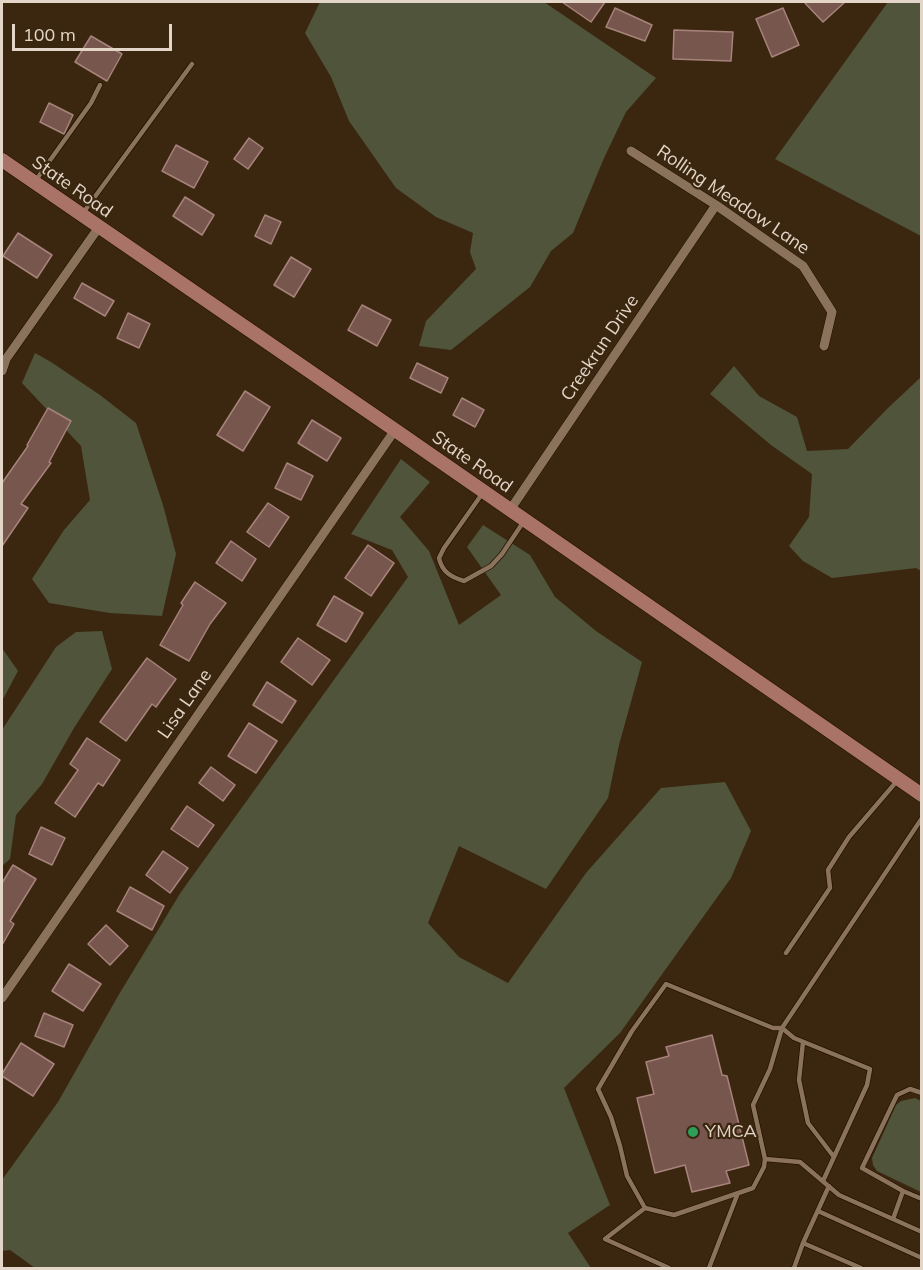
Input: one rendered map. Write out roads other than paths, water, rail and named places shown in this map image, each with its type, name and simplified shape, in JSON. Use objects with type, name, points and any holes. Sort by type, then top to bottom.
[{"type":"main road","name":"State Road","points":[[2,160],[921,795]]},
{"type":"street","name":"Rolling Meadow Lane","points":[[631,151],[716,205],[803,266],[832,312],[824,346]]},
{"type":"street","name":"Creekrun Drive","points":[[510,510],[716,205]]},
{"type":"street","points":[[2,371],[6,359],[99,227]]},
{"type":"street","name":"Lisa Lane","points":[[2,998],[395,430]]},
{"type":"lane","points":[[81,215],[192,64]]},
{"type":"lane","points":[[35,183],[91,103],[100,85]]},
{"type":"lane","points":[[484,492],[439,558],[444,571],[453,578],[464,581],[491,566],[502,554],[524,520]]},
{"type":"lane","points":[[786,953],[830,888],[828,870],[849,837],[899,779]]},
{"type":"lane","points":[[823,1181],[867,1085],[870,1070],[794,1038],[782,1028],[773,1028],[666,984],[632,1031],[598,1089],[611,1117],[627,1176],[645,1208],[674,1215],[753,1188],[764,1167],[765,1159],[753,1105],[770,1069],[782,1028],[921,818]]},
{"type":"lane","points":[[803,1042],[799,1080],[808,1123],[834,1157]]},
{"type":"lane","points":[[921,1093],[910,1089],[897,1095],[862,1168],[921,1199]]},
{"type":"lane","points":[[765,1159],[800,1162],[839,1195],[921,1232]]},
{"type":"lane","points":[[794,1269],[803,1243],[829,1186]]},
{"type":"lane","points":[[892,1219],[903,1191]]},
{"type":"lane","points":[[709,1269],[738,1193]]},
{"type":"lane","points":[[645,1208],[605,1239],[669,1269]]},
{"type":"lane","points":[[818,1211],[921,1258]]},
{"type":"lane","points":[[803,1243],[861,1269]]},
{"type":"place","name":"YMCA","points":[[693,1132]]}]
